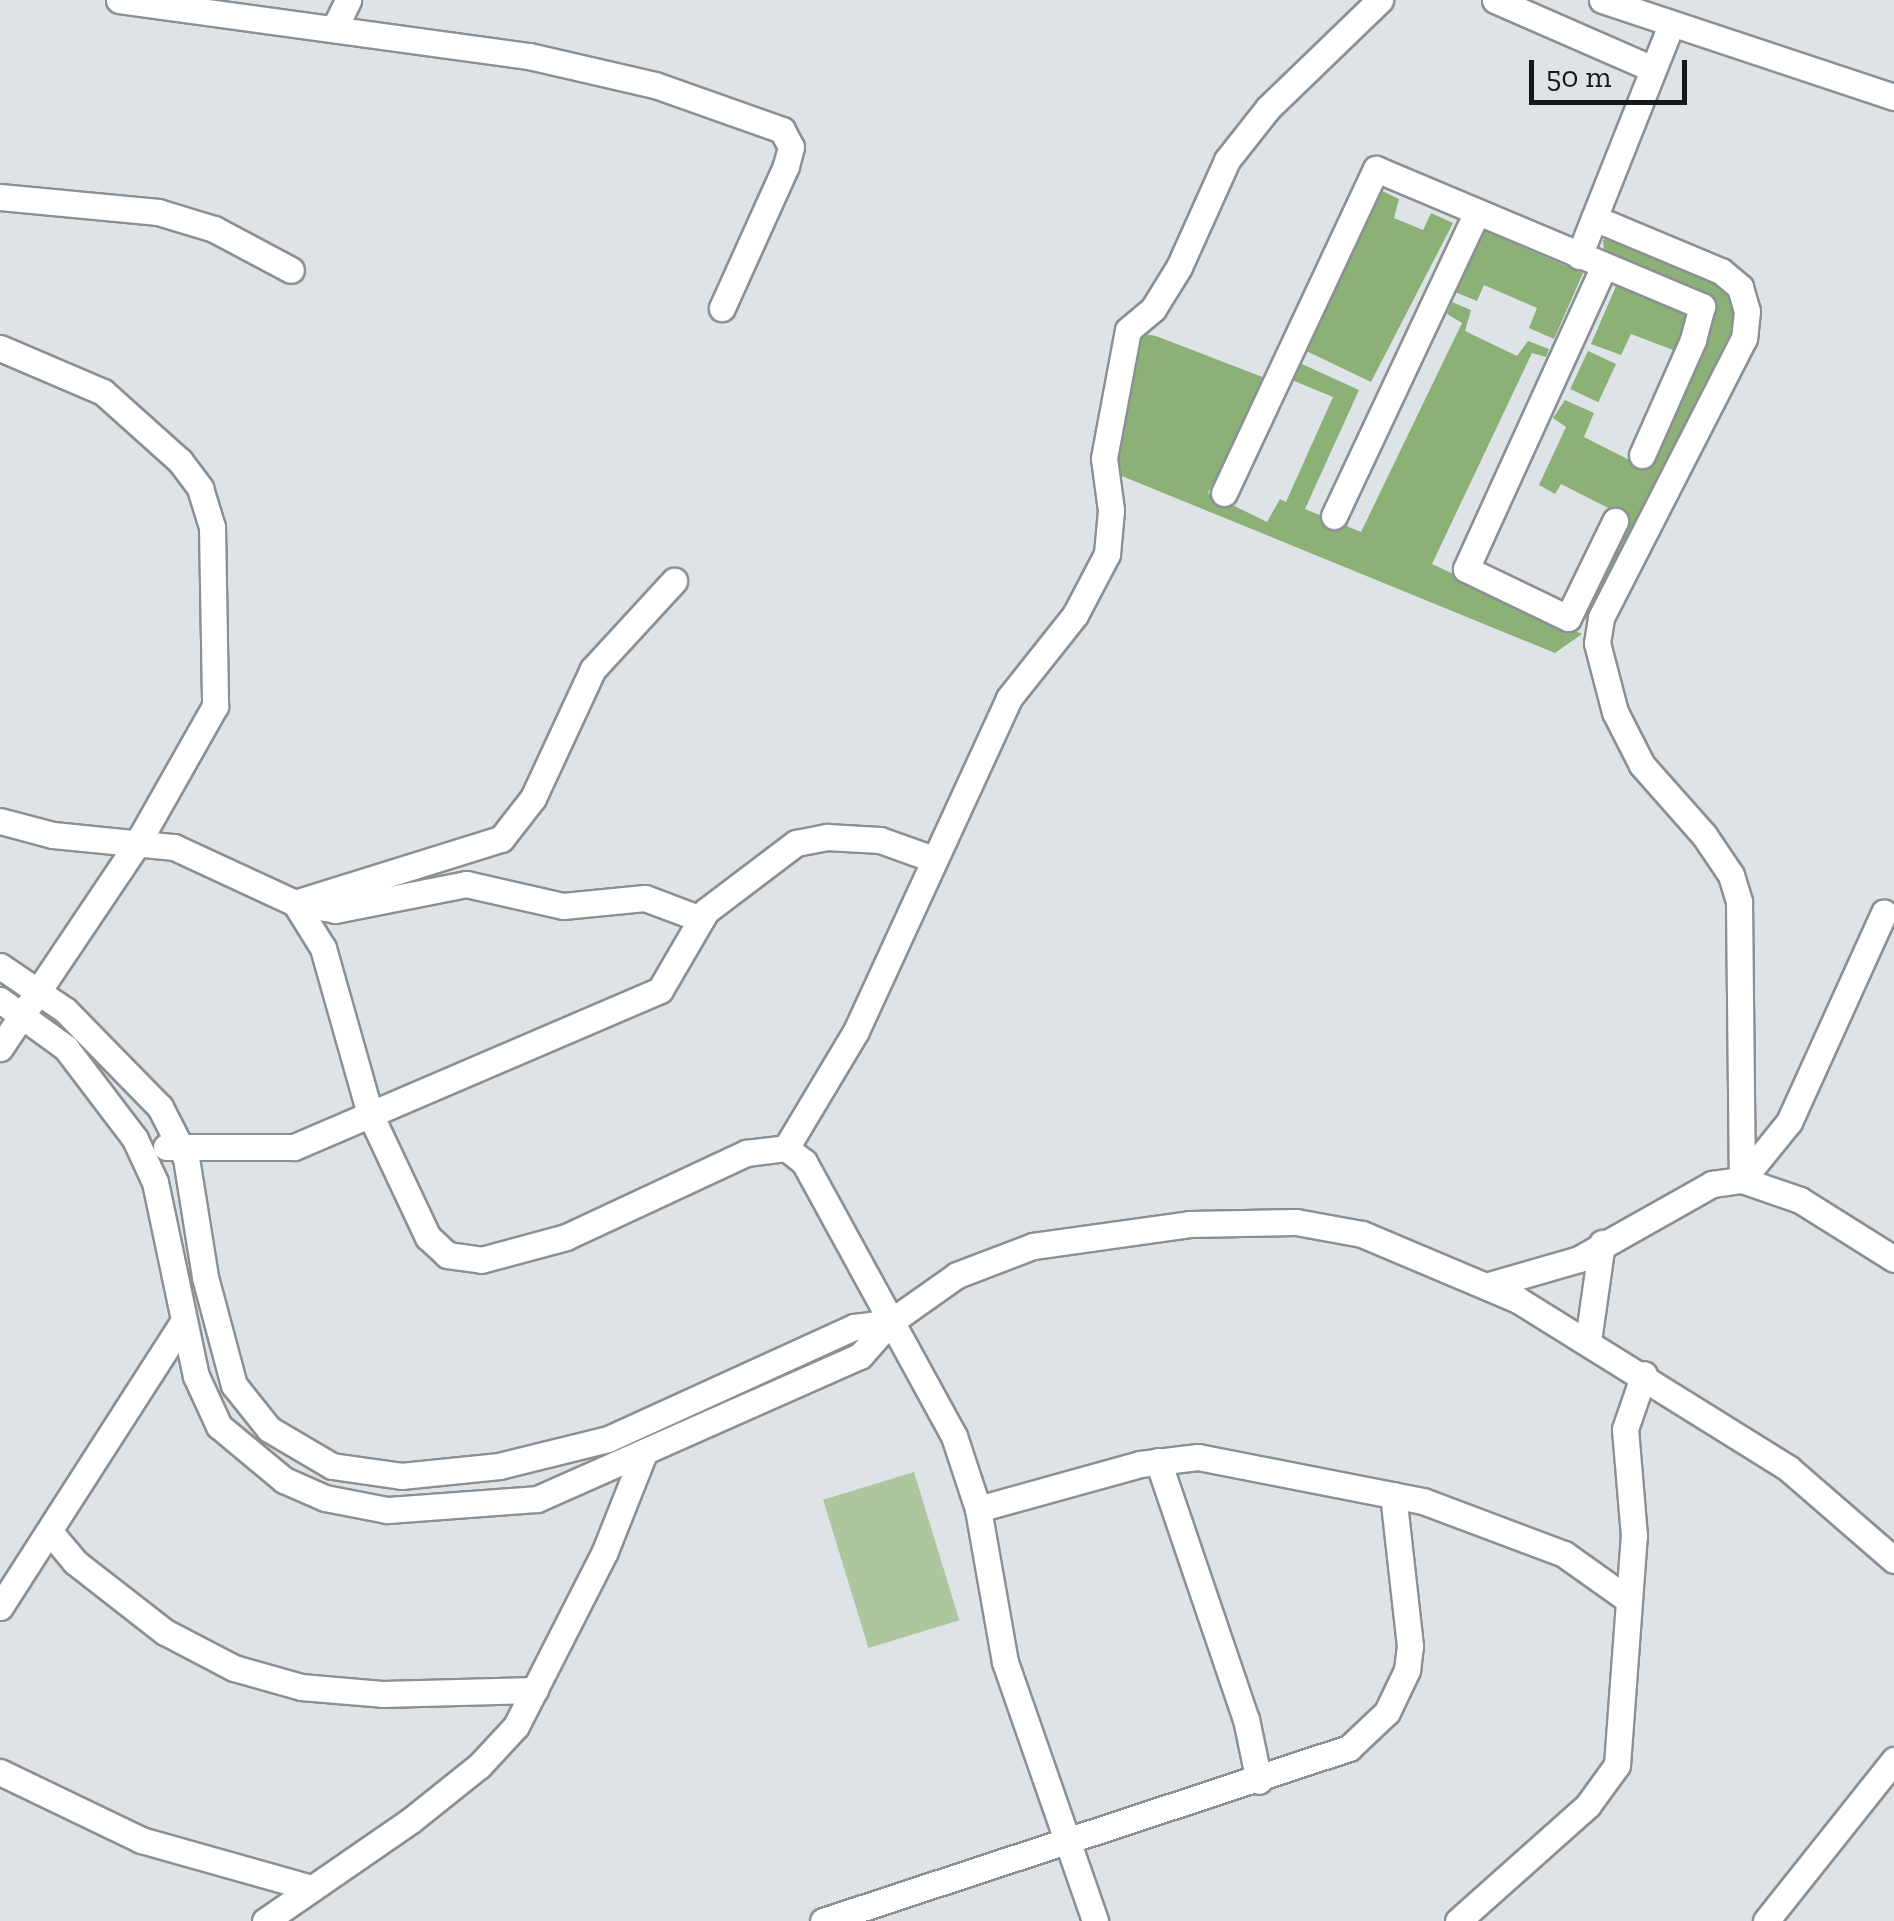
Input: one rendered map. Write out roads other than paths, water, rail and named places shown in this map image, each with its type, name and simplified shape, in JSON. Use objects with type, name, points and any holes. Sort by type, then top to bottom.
[{"type":"street","points":[[119,0],[323,26],[587,69],[655,85],[782,130],[791,147],[786,166],[722,308]]},
{"type":"street","points":[[282,0],[323,26]]},
{"type":"street","points":[[323,26],[348,0]]},
{"type":"street","points":[[786,1148],[856,1031],[1008,698],[1076,614],[1107,554],[1111,510],[1104,458],[1128,330],[1153,309],[1179,267],[1227,160],[1268,108],[1380,0]]},
{"type":"street","points":[[1495,0],[1653,69]]},
{"type":"street","points":[[1602,0],[1670,27],[1894,97]]},
{"type":"street","points":[[1579,256],[1670,27]]},
{"type":"street","points":[[1224,493],[1376,169],[1702,306],[1693,340],[1642,455]]},
{"type":"street","points":[[0,197],[158,212],[214,228],[291,270]]},
{"type":"street","points":[[1334,516],[1477,212]]},
{"type":"street","points":[[1594,218],[1720,271],[1740,287],[1747,312],[1744,338],[1601,618],[1597,643],[1604,682],[1642,765],[1704,835],[1731,875],[1738,902],[1742,1180]]},
{"type":"street","points":[[1604,266],[1466,570],[1568,618],[1615,521]]},
{"type":"street","points":[[0,348],[103,392],[180,461],[200,488],[212,528],[215,706],[137,844],[0,1048]]},
{"type":"street","points":[[295,903],[501,839],[534,798],[593,669],[674,581]]},
{"type":"street","points":[[0,821],[53,835],[174,847],[295,903],[335,910],[466,884],[563,906],[644,898],[701,918]]},
{"type":"street","points":[[143,1156],[178,1143],[294,1146],[660,990],[701,918],[796,844],[828,836],[880,840],[933,859]]},
{"type":"street","points":[[295,903],[323,948],[370,1114],[428,1237],[447,1255],[481,1260],[566,1238],[746,1154],[786,1148],[804,1162],[954,1436],[978,1509],[1004,1662],[1095,1921]]},
{"type":"street","points":[[1742,1180],[1789,1122],[1884,912]]},
{"type":"street","points":[[0,966],[38,991],[160,1108],[178,1143],[234,1385],[269,1429],[332,1466],[402,1476],[499,1466],[608,1438],[854,1327],[890,1323]]},
{"type":"street","points":[[0,1000],[66,1048],[143,1156],[155,1182],[196,1376],[219,1426],[284,1480],[325,1498],[387,1510],[537,1499],[860,1356],[890,1323],[957,1275],[1033,1246],[1189,1224],[1296,1222],[1362,1234],[1489,1285],[1644,1374],[1790,1468],[1894,1560]]},
{"type":"street","points":[[1489,1285],[1579,1259],[1712,1184],[1742,1180],[1800,1200],[1894,1260]]},
{"type":"street","points":[[1588,1341],[1602,1243]]},
{"type":"street","points":[[0,1606],[182,1322]]},
{"type":"street","points":[[1458,1921],[1588,1805],[1616,1765],[1629,1654],[1626,1598],[1634,1536],[1625,1429],[1644,1374]]},
{"type":"street","points":[[265,1921],[478,1766],[516,1726],[605,1551],[644,1453]]},
{"type":"street","points":[[978,1509],[1158,1461],[1198,1457],[1392,1494],[1564,1554],[1626,1598]]},
{"type":"street","points":[[1158,1461],[1235,1683],[1259,1781]]},
{"type":"street","points":[[822,1921],[890,1909],[1068,1837],[1259,1781],[1349,1748],[1374,1728],[1401,1691],[1410,1646],[1392,1494]]},
{"type":"street","points":[[50,1532],[75,1562],[165,1632],[234,1668],[302,1688],[382,1694],[535,1690]]},
{"type":"street","points":[[1766,1921],[1894,1760]]},
{"type":"street","points":[[0,1772],[140,1840],[312,1888]]}]
